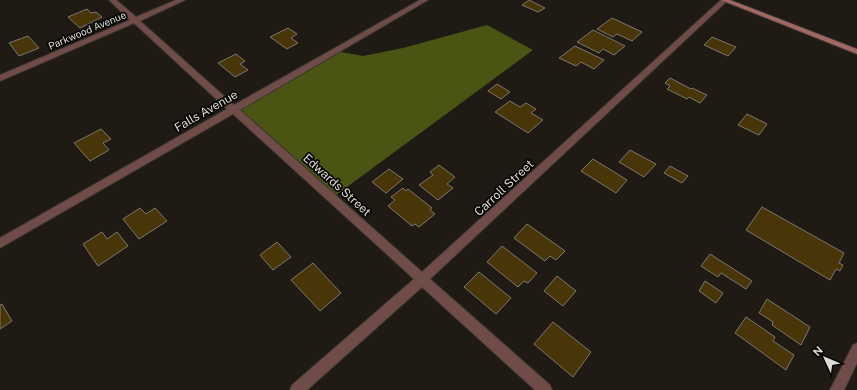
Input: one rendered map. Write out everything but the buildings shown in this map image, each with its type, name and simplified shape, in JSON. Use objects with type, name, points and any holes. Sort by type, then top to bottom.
[{"type":"street","name":"Edwards Street","points":[[112,0],[545,390]]},
{"type":"street","name":"Parkwood Avenue","points":[[0,78],[182,0]]},
{"type":"street","name":"Falls Avenue","points":[[0,243],[425,0]]},
{"type":"street","points":[[725,0],[857,52]]},
{"type":"street","name":"Carroll Street","points":[[297,390],[449,256],[725,0]]},
{"type":"street","points":[[837,390],[857,349]]},
{"type":"green space","points":[[487,25],[533,50],[332,198],[234,109],[336,51],[363,56],[403,48]]}]
